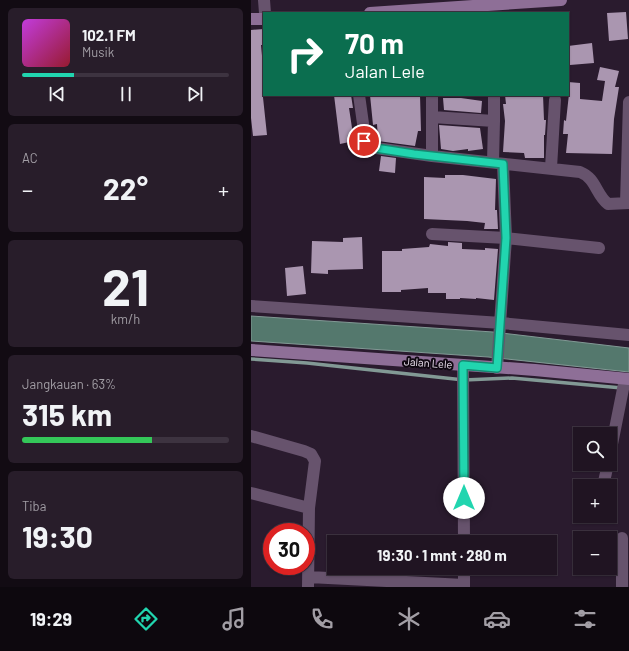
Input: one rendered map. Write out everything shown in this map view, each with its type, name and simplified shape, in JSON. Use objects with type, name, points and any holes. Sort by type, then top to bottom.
[{"type":"main road","points":[[384,12],[555,0]]},
{"type":"main road","points":[[251,19],[263,19]]},
{"type":"main road","name":"Jalan Lele","points":[[251,350],[463,365],[498,363],[535,370],[627,379]]},
{"type":"street","points":[[264,0],[265,12]]},
{"type":"street","points":[[359,96],[366,145],[369,147],[432,156],[580,172],[587,175],[592,180],[603,199],[608,204],[628,203],[629,102]]},
{"type":"street","points":[[432,96],[432,156]]},
{"type":"street","points":[[494,96],[494,121],[506,238],[498,363]]},
{"type":"street","points":[[551,168],[555,100]]},
{"type":"street","points":[[432,117],[494,121]]},
{"type":"street","points":[[432,234],[506,238],[599,248]]},
{"type":"street","points":[[251,306],[500,328],[629,336]]},
{"type":"street","points":[[463,365],[464,535]]},
{"type":"street","points":[[616,427],[627,379]]},
{"type":"street","points":[[251,436],[294,447],[311,454],[315,461],[309,508],[309,582],[464,586],[464,575]]},
{"type":"street","points":[[251,493],[309,508]]},
{"type":"street","points":[[622,538],[622,587]]},
{"type":"shaded area","points":[[251,316],[493,332],[629,348],[629,372],[488,357],[251,341]]},
{"type":"building","points":[[626,12],[628,39],[609,41],[607,13]]},
{"type":"building","points":[[263,29],[263,45],[261,45],[263,66],[262,88],[267,135],[253,136],[251,118],[251,30]]},
{"type":"building","points":[[592,43],[594,63],[570,65],[569,46]]},
{"type":"building","points":[[600,67],[619,71],[615,87],[619,87],[614,119],[612,154],[566,153],[568,134],[563,134],[569,96],[569,82],[580,83],[580,99],[602,101],[605,81],[597,80]]},
{"type":"building","points":[[334,96],[351,96],[353,108],[349,108],[354,141],[340,144]]},
{"type":"building","points":[[370,96],[420,96],[421,131],[418,131],[415,146],[378,141],[377,124],[373,125]]},
{"type":"building","points":[[505,96],[543,96],[544,120],[546,120],[544,135],[544,158],[525,158],[524,153],[503,152],[505,121],[503,104],[506,104]]},
{"type":"building","points":[[443,98],[461,98],[482,101],[481,113],[444,110]]},
{"type":"building","points":[[439,125],[480,128],[483,149],[453,151],[441,149]]},
{"type":"building","points":[[381,156],[396,158],[395,173],[379,171]]},
{"type":"building","points":[[445,175],[463,175],[496,179],[495,210],[497,210],[498,229],[484,229],[485,223],[424,219],[424,177],[445,178]]},
{"type":"building","points":[[362,237],[363,269],[328,270],[328,274],[311,273],[312,241],[343,242],[343,238]]},
{"type":"building","points":[[448,242],[462,243],[462,249],[498,249],[494,300],[476,298],[446,299],[446,293],[428,293],[428,288],[401,290],[401,292],[382,292],[382,251],[402,251],[402,249],[429,247],[430,244],[448,246]]},
{"type":"building","points":[[303,266],[306,294],[287,296],[285,268]]},
{"type":"waterway","points":[[251,359],[307,363],[464,380],[512,378],[622,388]]},
{"type":"route","points":[[364,141],[369,147],[399,152],[503,164],[506,238],[497,368],[463,365],[464,498]]}]
